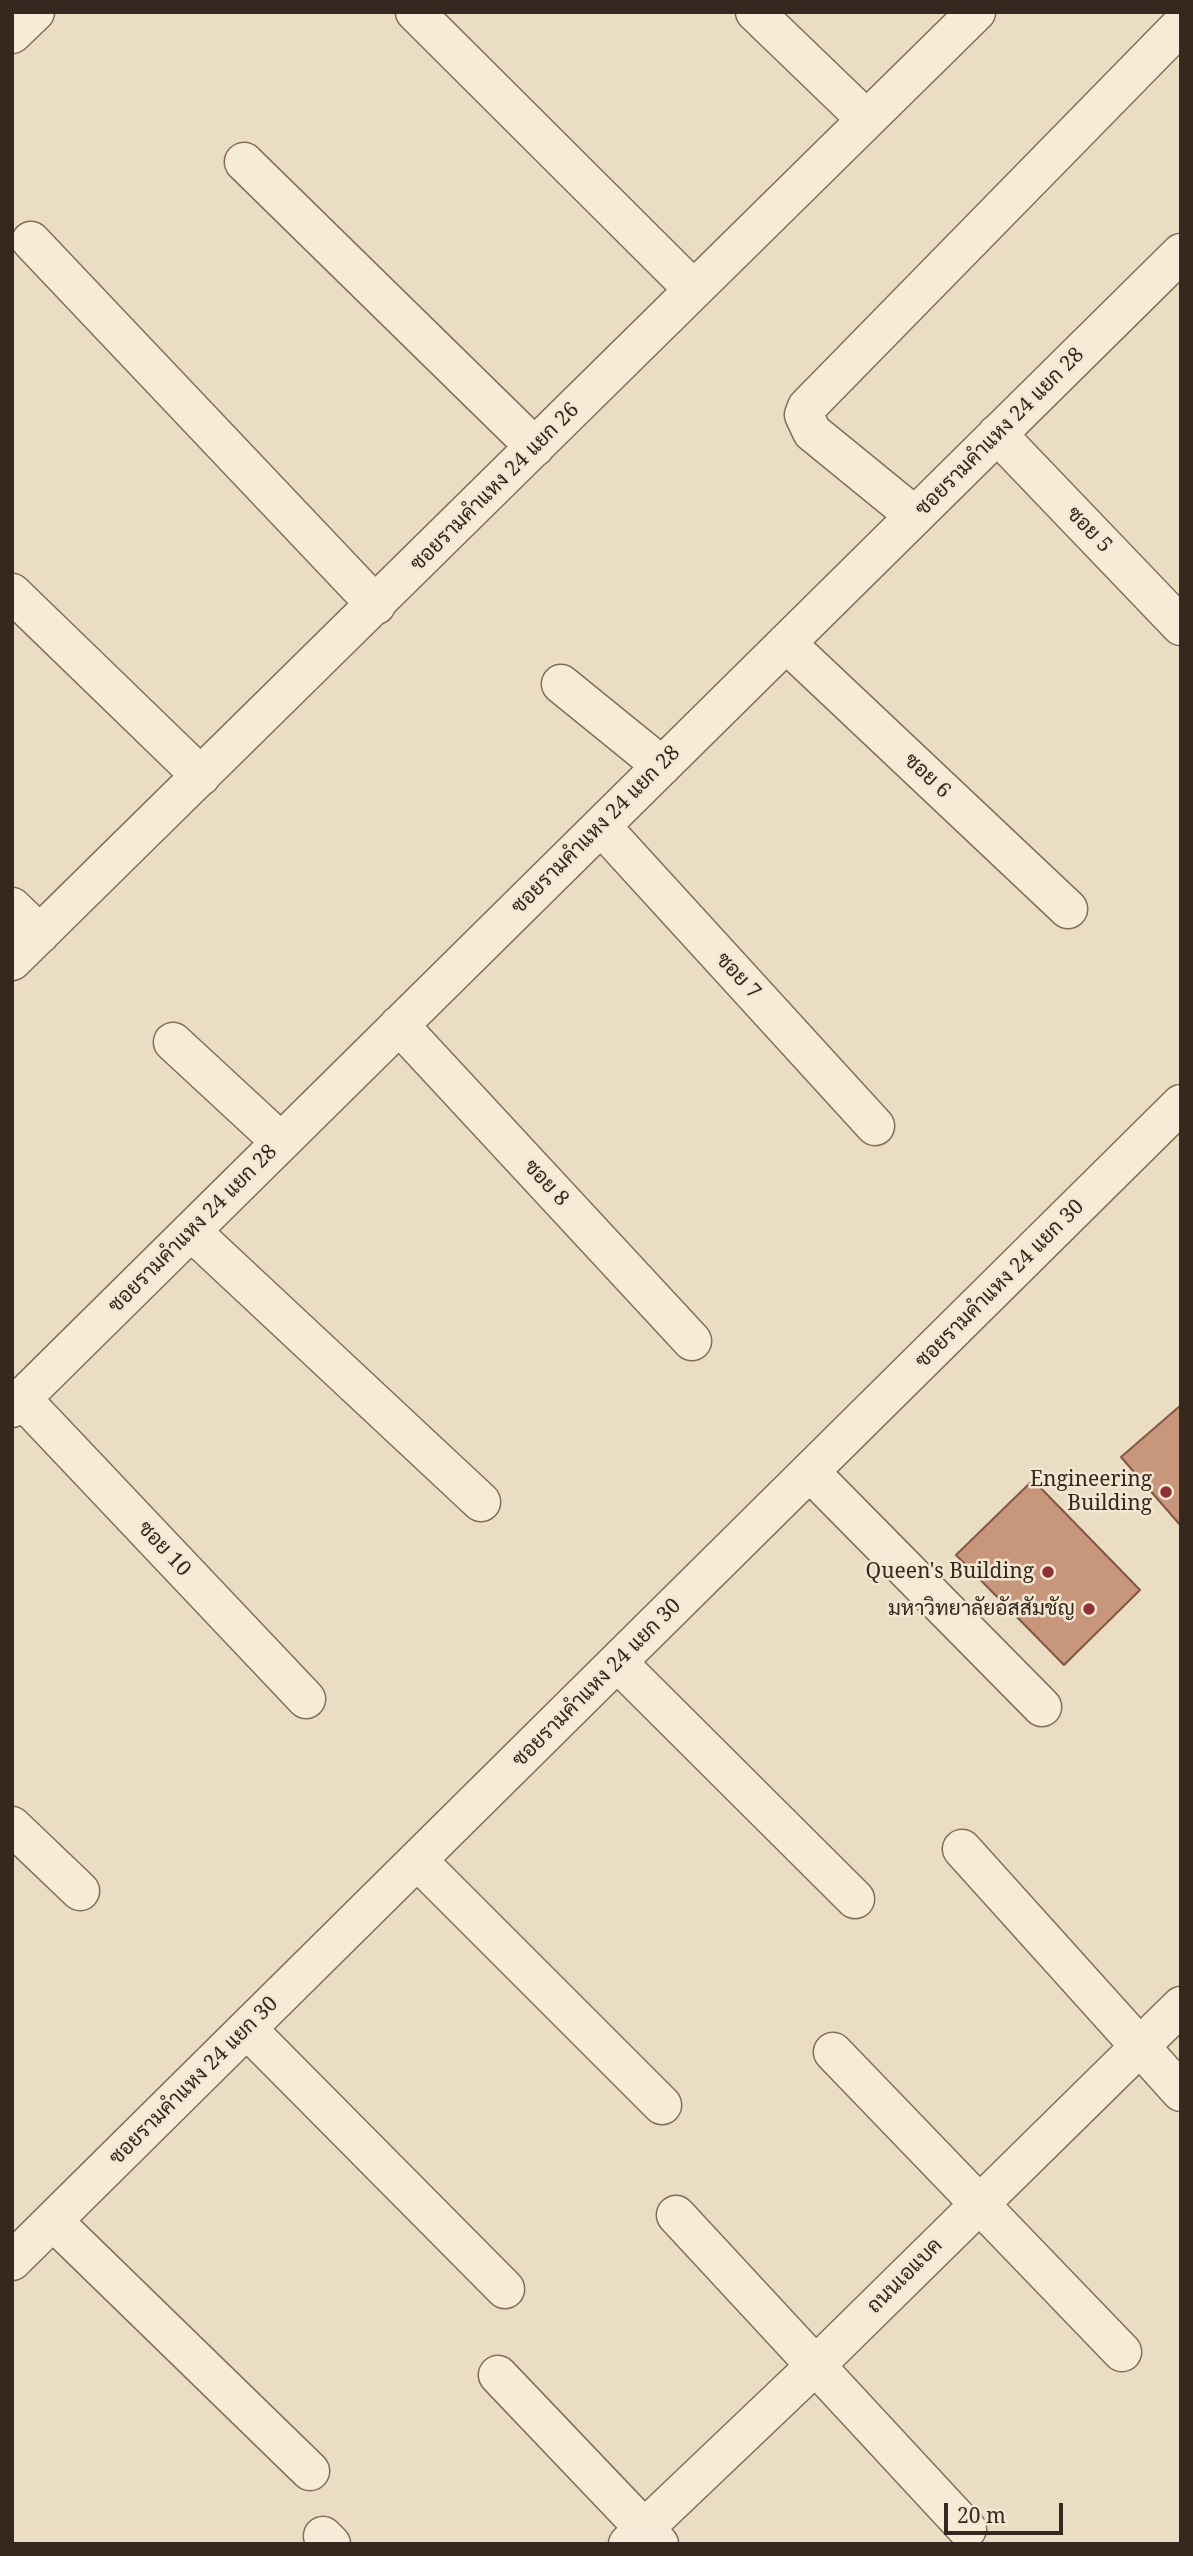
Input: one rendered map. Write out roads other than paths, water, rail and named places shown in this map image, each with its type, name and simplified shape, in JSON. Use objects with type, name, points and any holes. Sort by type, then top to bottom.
[{"type":"street","points":[[12,34],[35,12]]},
{"type":"street","points":[[415,12],[693,289]]},
{"type":"street","points":[[755,12],[866,119]]},
{"type":"street","name":"ซอยรามคำแหง 24 แยก 26","points":[[12,961],[976,12]]},
{"type":"street","points":[[915,516],[812,432],[804,415],[807,407],[1181,25]]},
{"type":"street","points":[[244,162],[535,447]]},
{"type":"street","points":[[31,241],[376,605]]},
{"type":"street","name":"ซอยรามคำแหง 24 แยก 28","points":[[17,1403],[1181,253]]},
{"type":"street","name":"ซอย 5","points":[[998,435],[1181,626]]},
{"type":"street","points":[[12,593],[201,776]]},
{"type":"street","name":"ซอย 6","points":[[786,643],[1068,909]]},
{"type":"street","points":[[561,684],[662,766]]},
{"type":"street","name":"ซอย 7","points":[[601,826],[876,1126]]},
{"type":"street","points":[[12,907],[40,934]]},
{"type":"street","name":"ซอย 8","points":[[399,1025],[692,1341]]},
{"type":"street","points":[[173,1042],[281,1142]]},
{"type":"street","name":"ซอยรามคำแหง 24 แยก 30","points":[[12,2261],[1181,1104]]},
{"type":"street","points":[[191,1231],[481,1502]]},
{"type":"street","name":"ซอย 10","points":[[17,1403],[306,1699]]},
{"type":"street","points":[[810,1472],[1042,1707]]},
{"type":"street","points":[[618,1663],[855,1899]]},
{"type":"street","points":[[12,1826],[80,1891]]},
{"type":"street","points":[[962,1849],[1181,2092]]},
{"type":"street","points":[[417,1860],[662,2105]]},
{"type":"street","name":"ถนนเอแบค","points":[[644,2539],[979,2202],[1181,2006]]},
{"type":"street","points":[[247,2029],[505,2289]]},
{"type":"street","points":[[833,2052],[1122,2352]]},
{"type":"street","points":[[676,2215],[967,2529]]},
{"type":"street","points":[[52,2221],[310,2470]]},
{"type":"street","points":[[498,2375],[644,2539]]},
{"type":"place","name":"Engineering Building","points":[[1166,1492]]},
{"type":"place","name":"Queen's Building","points":[[1048,1572]]},
{"type":"place","name":"มหาวิทยาลัยอัสสัมชัญ","points":[[1089,1609]]}]
